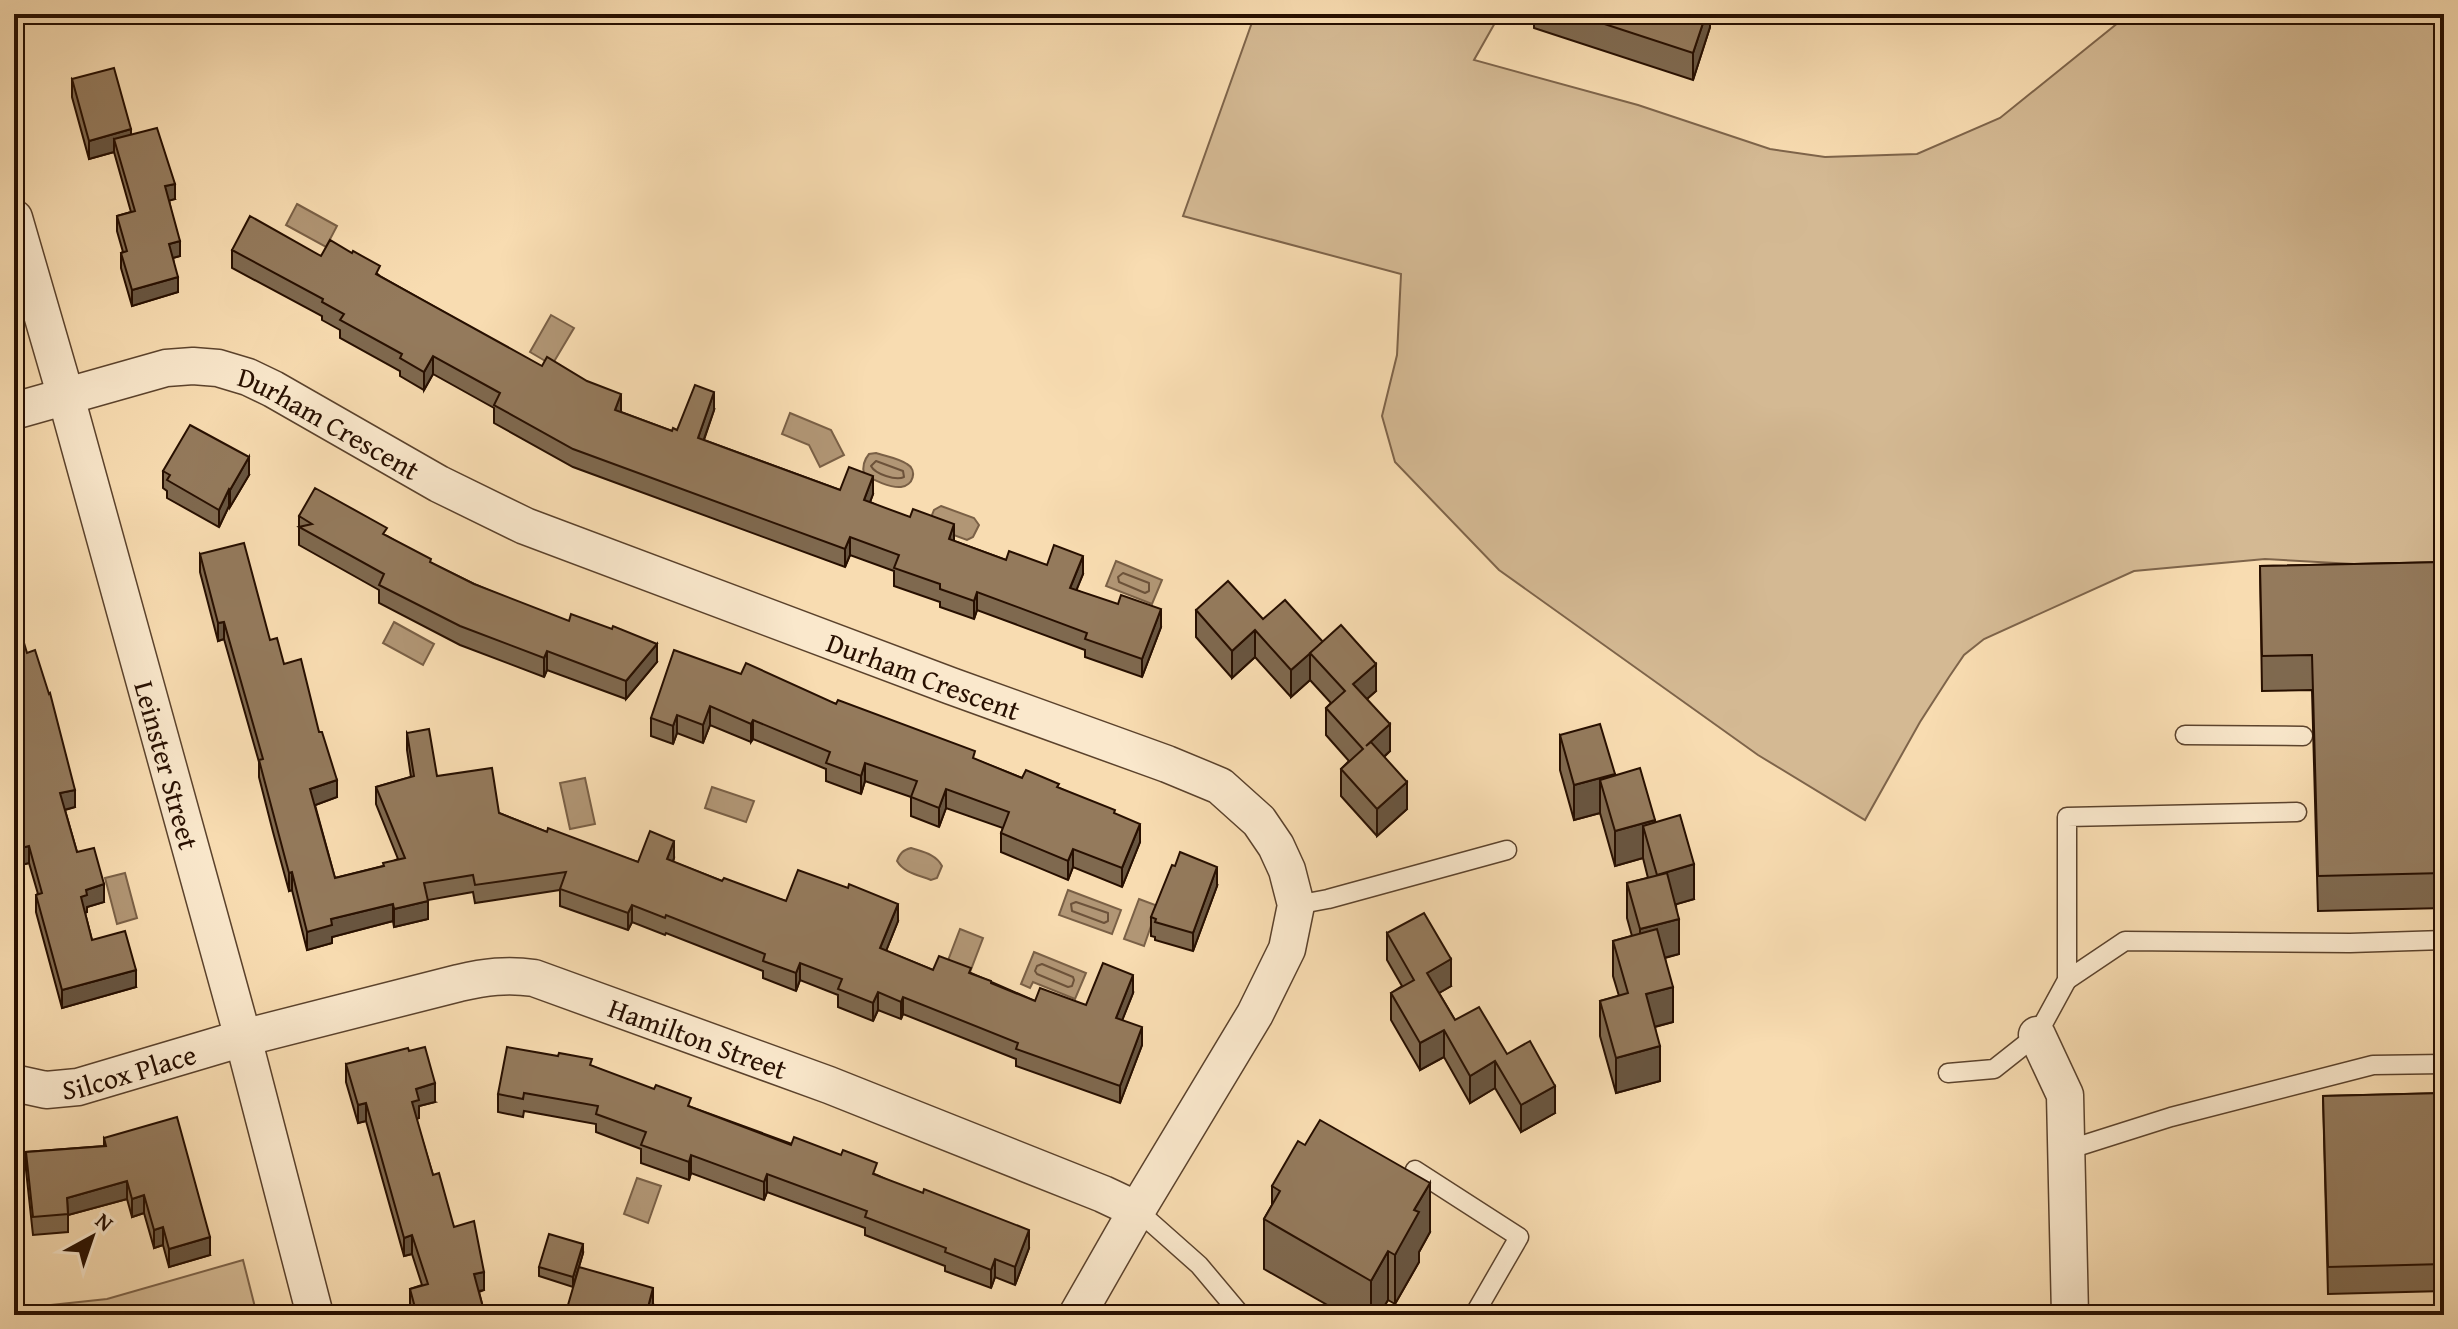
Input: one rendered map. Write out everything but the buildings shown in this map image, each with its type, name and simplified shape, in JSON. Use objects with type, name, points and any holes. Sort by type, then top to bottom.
[{"type":"street","name":"Leinster Street","points":[[14,218],[243,1038],[315,1315]]},
{"type":"street","name":"Durham Crescent","points":[[14,411],[166,368],[218,368],[248,377],[439,484],[525,526],[1220,786],[1259,821],[1287,870],[1296,905],[1287,949],[1255,1014],[1077,1315]]},
{"type":"street","name":"Hamilton Street","points":[[243,1038],[495,975],[534,978],[842,1090],[1137,1210]]},
{"type":"street","points":[[2037,1035],[2065,1095],[2070,1315]]},
{"type":"street","name":"Silcox Place","points":[[14,1083],[46,1090],[78,1087],[243,1038]]},
{"type":"lane","points":[[2185,735],[2303,736]]},
{"type":"lane","points":[[2067,980],[2067,817],[2297,812]]},
{"type":"lane","points":[[1296,905],[1507,850]]},
{"type":"lane","points":[[1948,1073],[1994,1069],[2037,1035],[2067,980],[2125,941],[2350,943],[2444,940]]},
{"type":"lane","points":[[2067,1150],[2171,1117],[2373,1065],[2444,1064]]},
{"type":"lane","points":[[1415,1170],[1519,1237],[1474,1315]]},
{"type":"lane","points":[[1137,1210],[1199,1265],[1241,1315]]},
{"type":"shaded area","points":[[1255,14],[1500,14],[1474,60],[1638,105],[1770,149],[1825,157],[1917,154],[2000,118],[2129,14],[2444,14],[2444,569],[2265,559],[2134,571],[1984,639],[1964,655],[1920,722],[1865,820],[1758,755],[1499,570],[1395,462],[1382,416],[1397,355],[1401,274],[1183,216]]},
{"type":"shaded area","points":[[243,1260],[257,1315],[14,1315],[14,1309],[107,1299]]},
{"type":"water","points":[[297,204],[337,226],[326,247],[286,225]]},
{"type":"water","points":[[551,315],[574,328],[552,365],[530,352]]},
{"type":"water","points":[[790,413],[831,430],[844,455],[820,467],[809,445],[782,434]]},
{"type":"water","points":[[869,454],[900,460],[910,467],[913,474],[909,484],[892,486],[864,474],[866,459]]},
{"type":"water","points":[[941,506],[974,518],[979,525],[973,537],[967,540],[932,527],[930,520],[934,510]]},
{"type":"water","points":[[1116,561],[1162,580],[1152,604],[1106,586]]},
{"type":"water","points":[[394,622],[434,644],[423,665],[383,643]]},
{"type":"water","points":[[585,778],[595,824],[570,829],[560,783]]},
{"type":"water","points":[[712,787],[754,801],[746,822],[705,808]]},
{"type":"water","points":[[911,848],[929,854],[939,862],[942,866],[937,878],[931,880],[900,865],[897,861],[899,856]]},
{"type":"water","points":[[125,873],[137,918],[117,924],[105,878]]},
{"type":"water","points":[[1068,890],[1121,910],[1112,934],[1059,915]]},
{"type":"water","points":[[1139,899],[1158,906],[1144,946],[1124,939]]},
{"type":"water","points":[[960,929],[983,938],[967,980],[944,971]]},
{"type":"water","points":[[1034,952],[1086,973],[1075,999],[1033,982],[1030,988],[1021,984]]},
{"type":"water","points":[[637,1178],[661,1186],[648,1223],[624,1214]]}]
